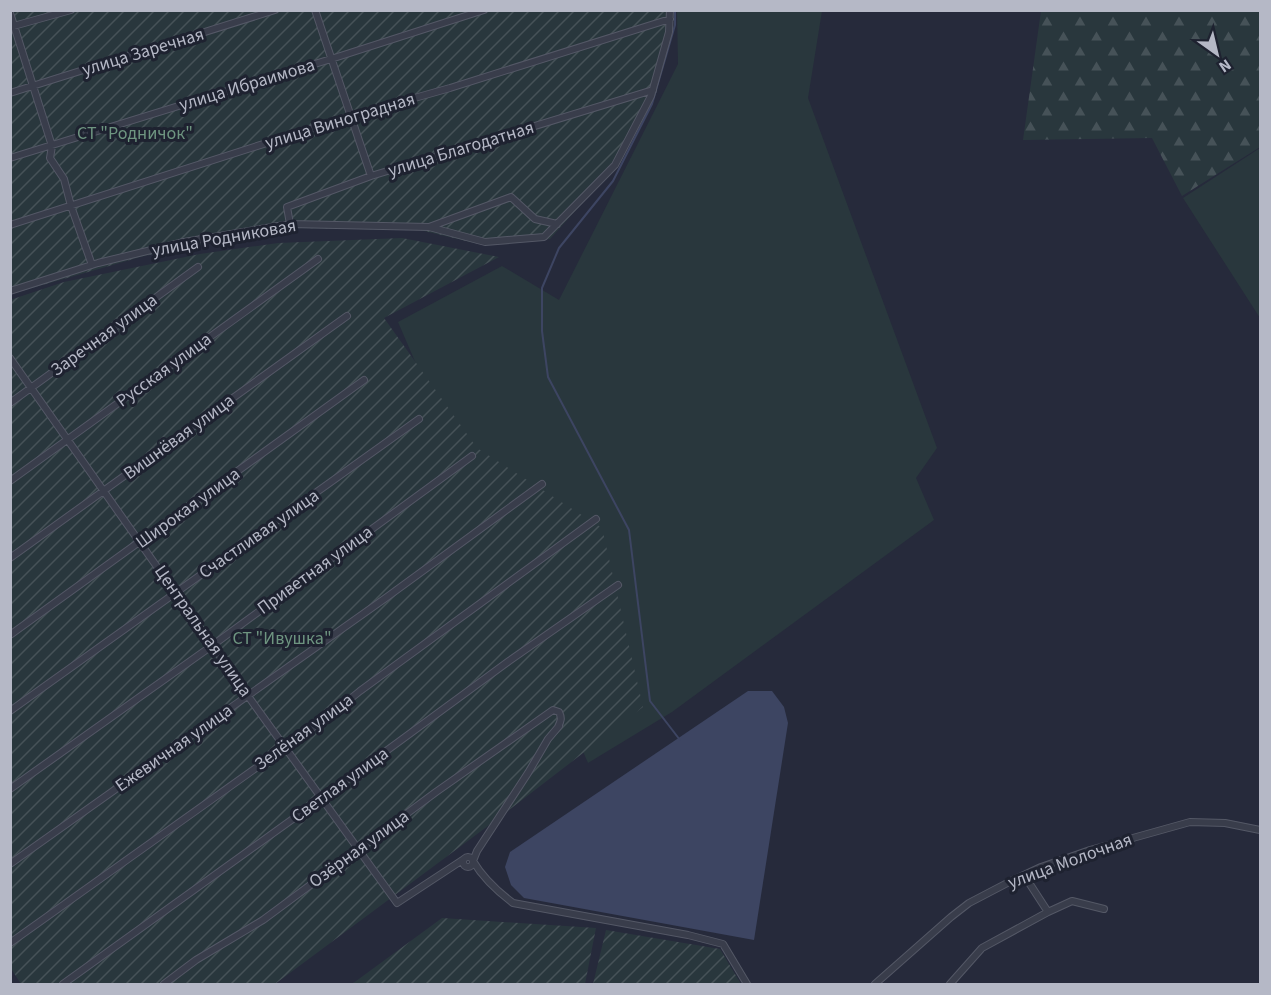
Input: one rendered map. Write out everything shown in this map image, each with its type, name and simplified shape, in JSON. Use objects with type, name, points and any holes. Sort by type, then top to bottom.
[{"type":"street","points":[[13,27],[71,10]]},
{"type":"street","name":"улица Заречная","points":[[10,93],[275,10]]},
{"type":"street","points":[[315,10],[371,176]]},
{"type":"street","name":"улица Ибраимова","points":[[10,158],[332,60],[483,10]]},
{"type":"street","name":"улица Родниковая","points":[[10,291],[92,265],[184,242],[290,224],[429,227],[485,242],[544,237],[615,165],[651,96],[669,32],[670,10]]},
{"type":"street","points":[[10,13],[52,146],[50,158],[63,179],[92,265]]},
{"type":"street","name":"улица Виноградная","points":[[10,225],[351,116],[450,88],[670,19]]},
{"type":"street","name":"улица Благодатная","points":[[290,224],[287,207],[371,176],[653,90]]},
{"type":"street","points":[[429,227],[511,197],[535,219],[557,224]]},
{"type":"street","name":"Русская улица","points":[[10,481],[318,260]]},
{"type":"street","name":"Заречная улица","points":[[10,403],[198,267]]},
{"type":"street","name":"Вишнёвая улица","points":[[10,558],[347,316]]},
{"type":"street","name":"Центральная улица","points":[[10,358],[397,903],[448,868],[465,862]]},
{"type":"street","name":"Широкая улица","points":[[10,635],[364,380]]},
{"type":"street","name":"Счастливая улица","points":[[10,711],[419,419]]},
{"type":"street","name":"Приветная улица","points":[[10,789],[213,645],[472,456]]},
{"type":"street","name":"Ежевичная улица","points":[[10,864],[387,597],[542,484]]},
{"type":"street","name":"Зелёная улица","points":[[10,943],[285,747],[596,519]]},
{"type":"street","name":"Светлая улица","points":[[63,984],[509,661],[618,585]]},
{"type":"street","name":"Озёрная улица","points":[[164,984],[196,960],[263,920],[436,792],[553,710],[560,712],[561,720],[558,726]]},
{"type":"street","points":[[473,861],[477,851],[548,739],[564,722]]},
{"type":"street","name":"улица Молочная","points":[[875,984],[959,910],[980,896],[1024,875],[1090,850],[1190,822],[1225,823],[1260,830]]},
{"type":"street","points":[[465,862],[477,851]]},
{"type":"street","points":[[465,862],[470,858],[481,874]]},
{"type":"street","points":[[465,862],[513,903],[688,935],[723,944],[747,984]]},
{"type":"street","points":[[1024,875],[1048,912]]},
{"type":"street","points":[[951,984],[982,948],[1048,912],[1072,901],[1104,909]]},
{"type":"green space","name":"СТ \"Родничок\"","points":[[11,11],[667,11],[667,27],[647,102],[618,163],[550,239],[483,245],[420,230],[293,228],[144,256],[11,294]]},
{"type":"green space","points":[[677,11],[822,11],[808,98],[937,448],[916,478],[934,520],[672,712],[588,763],[398,322],[502,266],[559,300],[678,64]]},
{"type":"green space","points":[[1041,11],[1260,11],[1260,147],[1182,196],[1152,138],[1023,140]]},
{"type":"green space","points":[[1260,148],[1260,318],[1183,198]]},
{"type":"green space","name":"СТ \"Ивушка\"","points":[[402,238],[499,257],[384,318],[477,448],[602,528],[643,707],[492,823],[275,984],[21,984],[10,967],[10,300],[64,282],[200,254],[278,243]]},
{"type":"green space","points":[[442,918],[596,928],[585,984],[352,984]]},
{"type":"green space","points":[[606,930],[720,949],[741,984],[593,984]]},
{"type":"water","points":[[748,691],[772,691],[784,707],[788,723],[754,940],[524,898],[511,885],[505,867],[510,852]]},
{"type":"waterway","points":[[675,10],[675,25],[652,104],[613,181],[559,248],[542,288],[542,331],[548,377],[629,530],[650,701],[680,740]]}]
